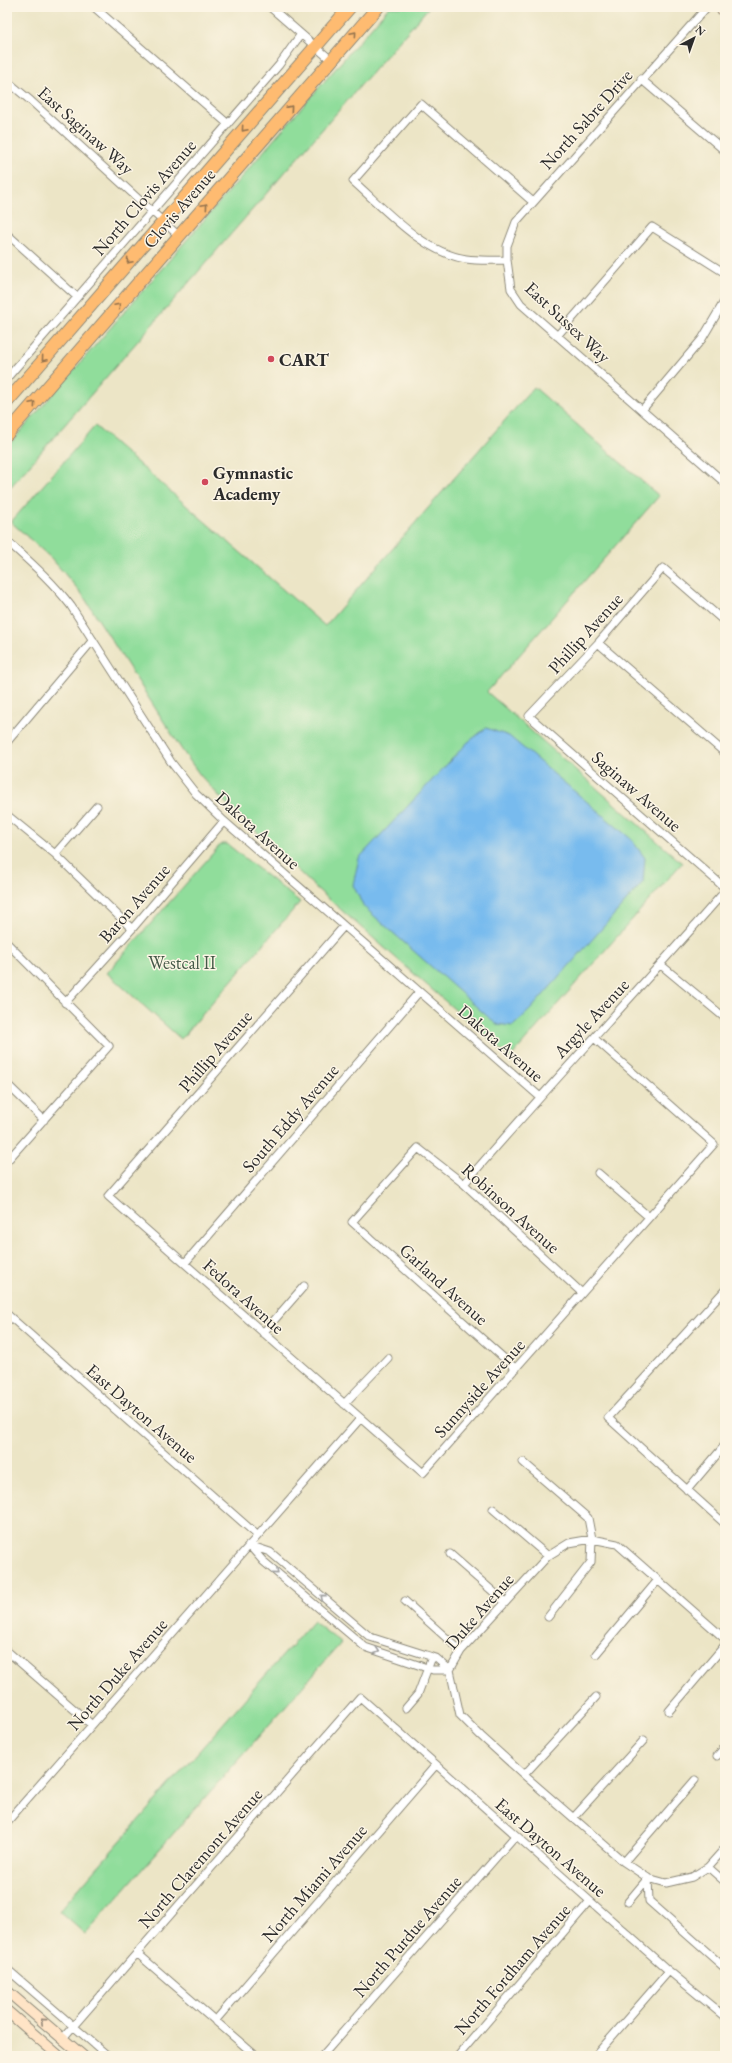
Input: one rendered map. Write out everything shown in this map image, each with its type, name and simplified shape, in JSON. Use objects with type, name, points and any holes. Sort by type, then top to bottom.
[{"type":"main road","name":"Clovis Avenue","points":[[7,402],[350,7]]},
{"type":"main road","name":"Clovis Avenue","points":[[7,434],[378,7]]},
{"type":"main road","points":[[719,7],[725,12]]},
{"type":"main road","points":[[7,1991],[64,2038],[83,2056]]},
{"type":"main road","points":[[7,2011],[59,2056]]},
{"type":"street","points":[[94,7],[228,124]]},
{"type":"street","points":[[270,7],[331,60]]},
{"type":"street","name":"North Sabre Drive","points":[[506,260],[507,246],[516,222],[641,79],[707,7]]},
{"type":"street","name":"North Clovis Avenue","points":[[7,378],[279,65],[301,34]]},
{"type":"street","points":[[641,79],[725,151]]},
{"type":"street","name":"East Saginaw Way","points":[[7,81],[152,210],[179,236]]},
{"type":"street","points":[[506,260],[466,259],[436,250],[422,241],[353,181],[421,104],[533,202]]},
{"type":"street","points":[[557,336],[652,227],[725,273]]},
{"type":"street","points":[[7,234],[77,297]]},
{"type":"street","name":"East Sussex Way","points":[[506,260],[508,280],[516,298],[557,336],[725,483]]},
{"type":"street","points":[[642,410],[702,339],[725,300]]},
{"type":"street","name":"Dakota Avenue","points":[[7,541],[58,588],[171,762],[196,794],[224,821],[540,1096]]},
{"type":"street","name":"Phillip Avenue","points":[[528,716],[598,643],[663,568],[725,622]]},
{"type":"street","points":[[7,742],[93,640]]},
{"type":"street","points":[[598,643],[725,753]]},
{"type":"street","name":"Saginaw Avenue","points":[[528,716],[725,888]]},
{"type":"street","points":[[55,854],[97,806]]},
{"type":"street","points":[[7,815],[55,854],[132,929]]},
{"type":"street","name":"Baron Avenue","points":[[65,1003],[132,929],[224,821]]},
{"type":"street","name":"Argyle Avenue","points":[[464,1184],[540,1096],[661,965],[725,892]]},
{"type":"street","name":"Phillip Avenue","points":[[108,1196],[344,926]]},
{"type":"street","points":[[7,943],[109,1046],[7,1161]]},
{"type":"street","points":[[661,965],[725,1018]]},
{"type":"street","name":"South Eddy Avenue","points":[[185,1263],[419,992]]},
{"type":"street","name":"Sunnyside Avenue","points":[[360,1419],[423,1473],[714,1144],[594,1038]]},
{"type":"street","points":[[7,1084],[44,1120]]},
{"type":"street","name":"Robinson Avenue","points":[[352,1222],[418,1148],[464,1184],[582,1293]]},
{"type":"street","points":[[598,1173],[649,1217]]},
{"type":"street","name":"Fedora Avenue","points":[[108,1196],[360,1419]]},
{"type":"street","name":"Garland Avenue","points":[[352,1222],[516,1368]]},
{"type":"street","points":[[263,1333],[304,1286]]},
{"type":"street","points":[[725,1290],[608,1418],[725,1524]]},
{"type":"street","name":"East Dayton Avenue","points":[[7,1314],[257,1535]]},
{"type":"street","points":[[344,1404],[388,1358]]},
{"type":"street","points":[[257,1535],[360,1419]]},
{"type":"street","points":[[687,1490],[725,1445]]},
{"type":"street","points":[[523,1462],[588,1518],[592,1539],[591,1562],[548,1616]]},
{"type":"street","points":[[493,1509],[548,1556]]},
{"type":"street","name":"North Duke Avenue","points":[[7,1822],[257,1535]]},
{"type":"street","name":"Duke Avenue","points":[[725,1639],[617,1544],[592,1539],[569,1543],[548,1556],[461,1651],[450,1670],[460,1714],[481,1736],[524,1775],[624,1862],[648,1878],[666,1883],[692,1877],[708,1867],[725,1848]]},
{"type":"street","points":[[249,1545],[270,1552],[370,1637],[436,1658],[450,1670]]},
{"type":"street","points":[[249,1545],[263,1561],[365,1647],[433,1670],[450,1670]]},
{"type":"street","points":[[450,1554],[505,1602]]},
{"type":"street","points":[[596,1654],[658,1580]]},
{"type":"street","points":[[406,1602],[461,1651]]},
{"type":"street","points":[[668,1712],[725,1645]]},
{"type":"street","points":[[7,1651],[92,1725]]},
{"type":"street","points":[[406,1708],[418,1694],[432,1657]]},
{"type":"street","points":[[524,1775],[596,1697]]},
{"type":"street","name":"East Dayton Avenue","points":[[360,1698],[435,1766],[669,1971],[725,2017]]},
{"type":"street","name":"North Claremont Avenue","points":[[64,2038],[360,1698]]},
{"type":"street","points":[[574,1817],[644,1740]]},
{"type":"street","points":[[717,1756],[725,1747]]},
{"type":"street","name":"North Miami Avenue","points":[[215,2021],[435,1766]]},
{"type":"street","points":[[624,1862],[695,1780]]},
{"type":"street","name":"North Purdue Avenue","points":[[322,2056],[515,1836]]},
{"type":"street","points":[[708,1867],[725,1882]]},
{"type":"street","points":[[628,1902],[648,1878]]},
{"type":"street","points":[[648,1878],[649,1902],[725,1968]]},
{"type":"street","name":"North Fordham Avenue","points":[[458,2056],[590,1901]]},
{"type":"street","points":[[137,1953],[256,2056]]},
{"type":"street","points":[[7,1968],[108,2056]]},
{"type":"street","points":[[596,2056],[669,1971]]},
{"type":"green space","points":[[389,7],[429,7],[7,491],[7,447]]},
{"type":"green space","points":[[534,387],[659,496],[487,692],[682,863],[510,1058],[315,887],[221,798],[200,775],[182,750],[82,594],[52,559],[11,522],[95,426],[325,626]]},
{"type":"green space","name":"Westcal II","points":[[221,844],[227,844],[300,902],[181,1039],[107,973]]},
{"type":"green space","points":[[313,1621],[341,1643],[85,1934],[59,1911]]},
{"type":"water","points":[[486,728],[509,736],[631,839],[645,858],[643,882],[530,1010],[513,1026],[496,1024],[364,907],[353,885],[359,858],[467,743]]},
{"type":"place","name":"CART","points":[[271,359]]},
{"type":"place","name":"Gymnastic Academy","points":[[205,482]]}]
